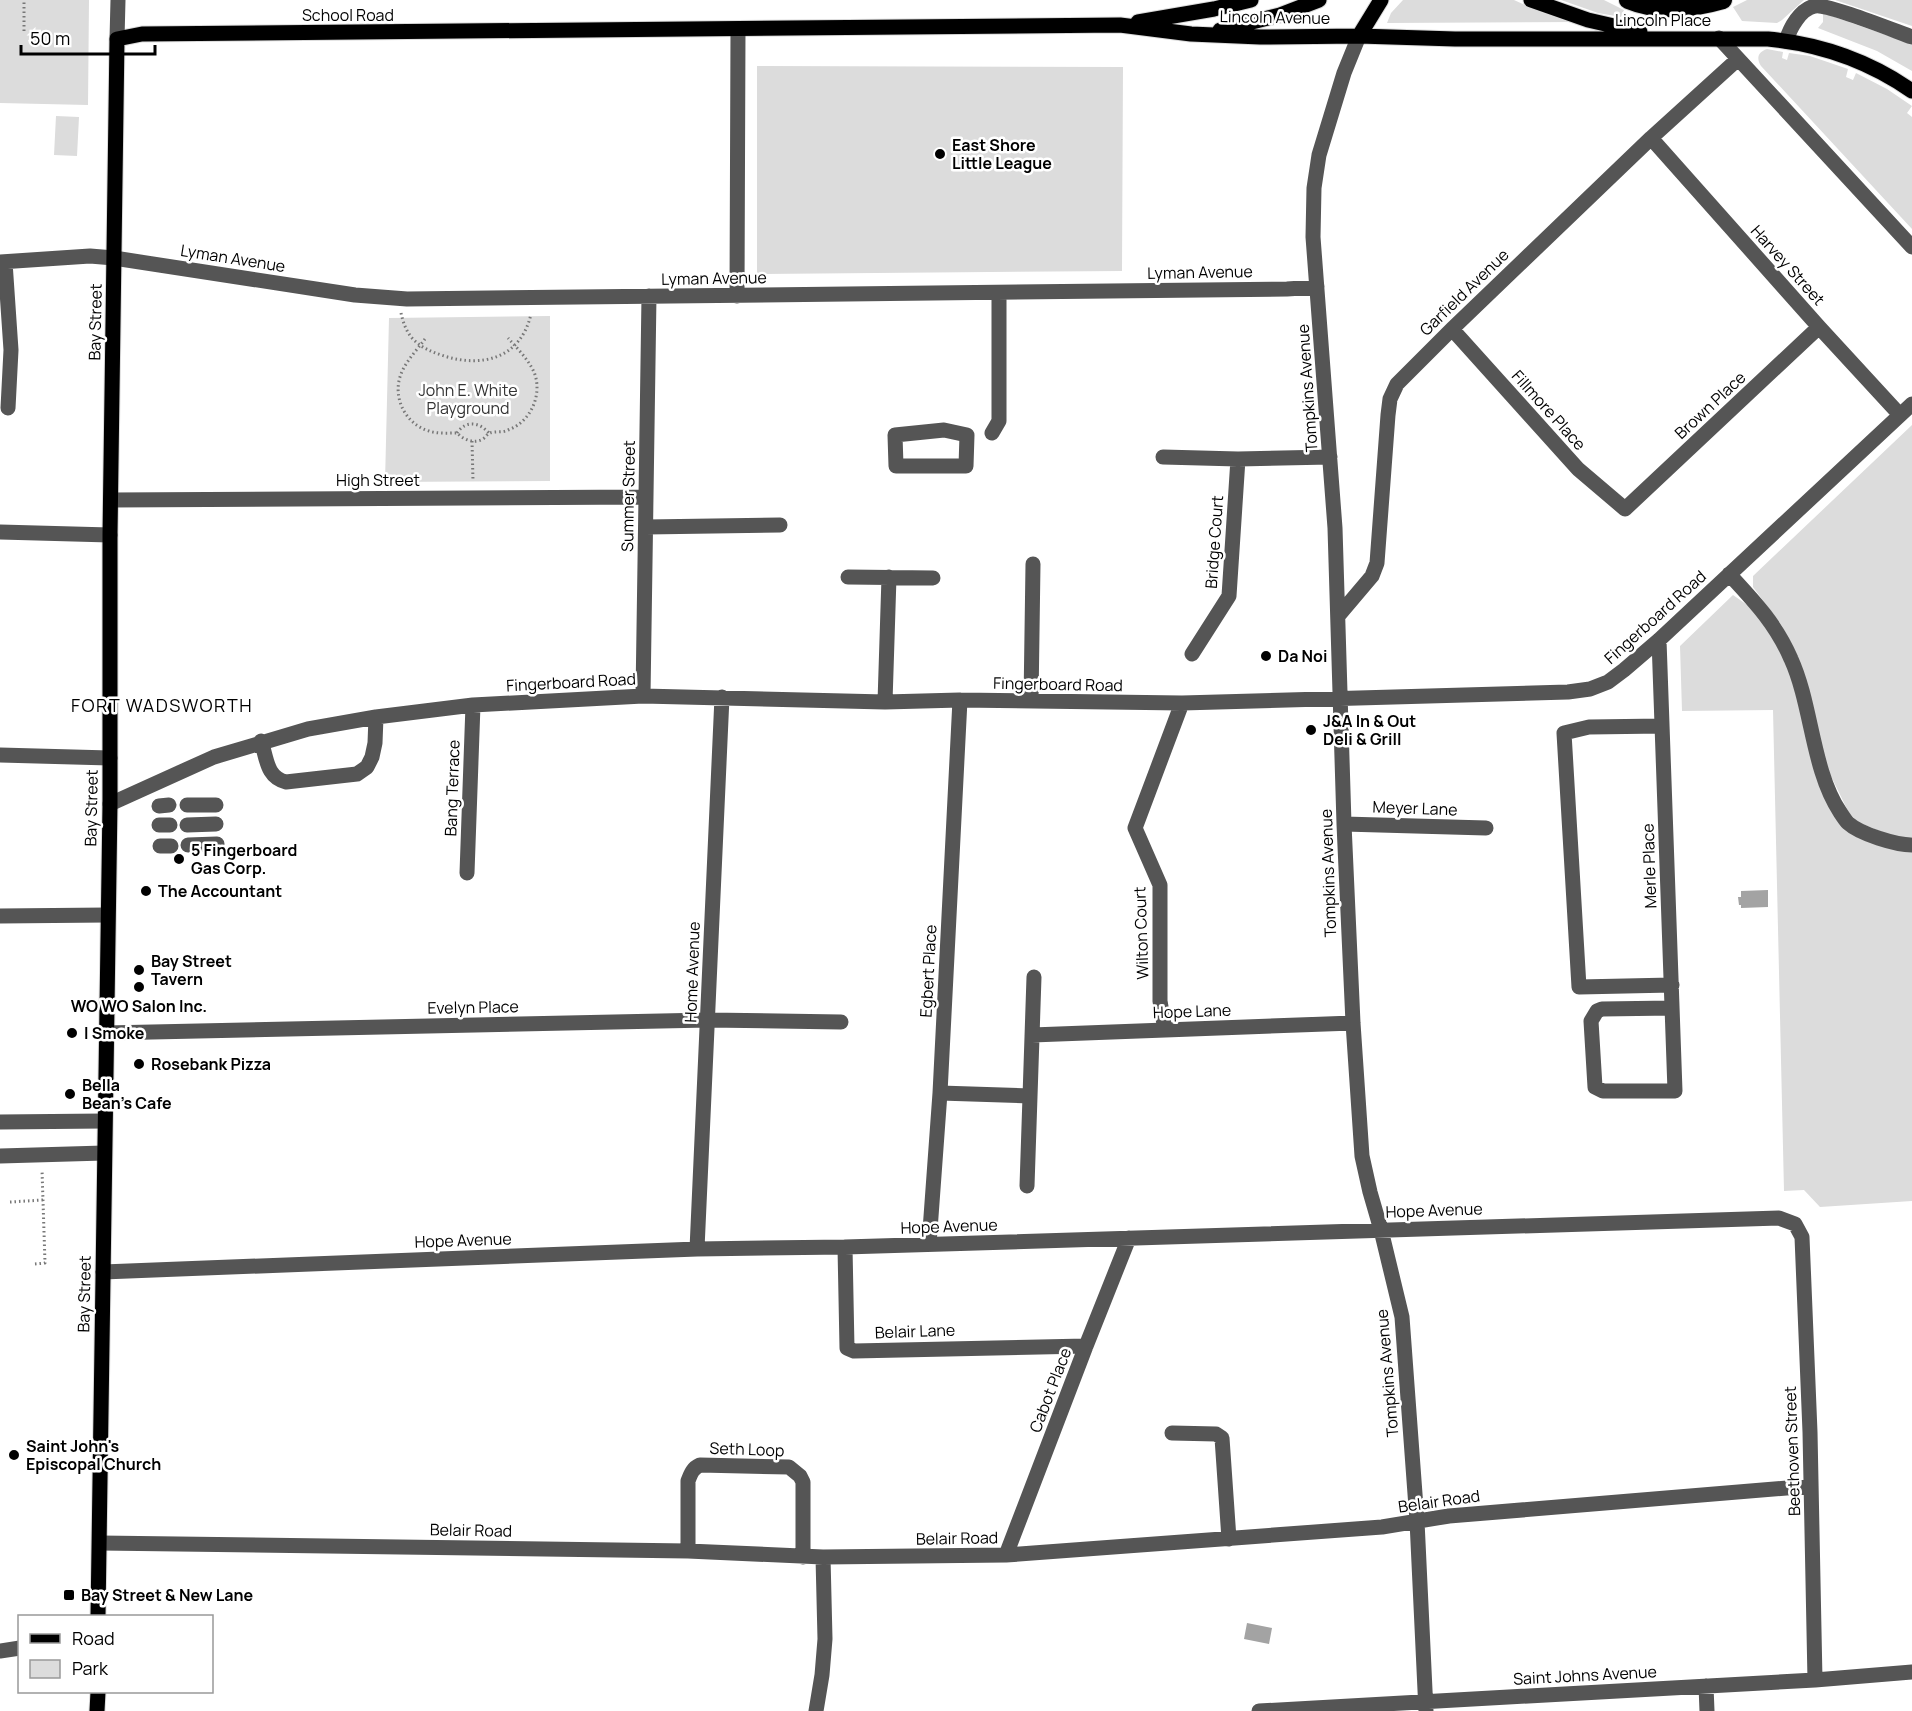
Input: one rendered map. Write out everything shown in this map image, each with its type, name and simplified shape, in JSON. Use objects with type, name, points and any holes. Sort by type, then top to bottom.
[{"type":"highway","points":[[1628,0],[1671,9],[1690,8],[1723,0]]},
{"type":"main road","name":"School Road","points":[[1120,25],[1251,0]]},
{"type":"main road","points":[[1191,34],[1256,22],[1319,0]]},
{"type":"main road","points":[[1359,36],[1381,0]]},
{"type":"main road","points":[[1531,0],[1588,20],[1664,38]]},
{"type":"main road","name":"School Road","points":[[117,39],[142,34],[1120,25],[1191,34]]},
{"type":"main road","name":"Lincoln Avenue","points":[[1191,34],[1260,37],[1359,36]]},
{"type":"main road","name":"Lincoln Place","points":[[1359,36],[1455,39],[1719,38]]},
{"type":"main road","points":[[1719,38],[1786,41],[1827,50],[1864,63],[1912,91]]},
{"type":"main road","name":"Bay Street","points":[[98,1615],[110,804],[110,535],[117,39]]},
{"type":"main road","points":[[97,1711],[98,1693]]},
{"type":"street","name":"Bay Street","points":[[117,39],[118,0]]},
{"type":"street","points":[[1786,41],[1791,27],[1802,14],[1815,6],[1830,8],[1912,37]]},
{"type":"street","points":[[737,296],[738,30]]},
{"type":"street","name":"Tompkins Avenue","points":[[1359,36],[1344,72],[1316,170],[1312,206],[1315,267],[1313,287],[1322,350],[1339,615],[1344,824],[1353,1023],[1362,1155],[1402,1317],[1418,1521],[1425,1706]]},
{"type":"street","name":"Lincoln Place","points":[[1719,38],[1912,247]]},
{"type":"street","name":"Garfield Avenue","points":[[1339,615],[1372,576],[1377,563],[1390,399],[1397,384],[1651,138],[1738,59]]},
{"type":"street","name":"Harvey Street","points":[[1651,138],[1900,415]]},
{"type":"street","name":"Lyman Avenue","points":[[3,262],[90,256],[114,258],[380,298],[407,299],[999,293],[1313,287]]},
{"type":"street","points":[[3,262],[11,350],[8,408]]},
{"type":"street","points":[[967,444],[989,436],[999,421],[999,293]]},
{"type":"street","name":"Summer Street","points":[[643,696],[649,296]]},
{"type":"street","name":"Brown Place","points":[[1625,509],[1819,327]]},
{"type":"street","name":"Fillmore Place","points":[[1452,329],[1578,469],[1625,509]]},
{"type":"street","name":"Fingerboard Road","points":[[110,804],[214,757],[261,741],[308,729],[376,717],[473,705],[643,696],[885,702],[960,700],[1182,703],[1568,692],[1590,689],[1608,682],[1659,640],[1912,404]]},
{"type":"street","points":[[944,430],[967,435],[967,444],[966,466],[896,466],[895,435],[944,430]]},
{"type":"street","points":[[1163,457],[1238,459],[1330,457]]},
{"type":"street","name":"Bridge Court","points":[[1192,654],[1229,596],[1238,459]]},
{"type":"street","name":"High Street","points":[[111,500],[646,496]]},
{"type":"street","points":[[646,527],[780,525]]},
{"type":"street","points":[[0,532],[110,535]]},
{"type":"street","points":[[1031,701],[1033,564]]},
{"type":"street","points":[[1730,574],[1775,627],[1792,661],[1826,783],[1839,810],[1848,823],[1875,838],[1912,845]]},
{"type":"street","points":[[848,577],[933,578]]},
{"type":"street","points":[[885,702],[889,577]]},
{"type":"street","name":"Merle Place","points":[[1659,640],[1675,1091],[1598,1090],[1595,1086],[1591,1022],[1597,1011],[1672,1008]]},
{"type":"street","name":"Home Avenue","points":[[697,1249],[722,697]]},
{"type":"street","name":"Egbert Place","points":[[929,1244],[940,1093],[960,700]]},
{"type":"street","name":"Wilton Court","points":[[1165,1030],[1160,1001],[1160,885],[1135,828],[1182,703]]},
{"type":"street","name":"Bang Terrace","points":[[467,873],[473,705]]},
{"type":"street","points":[[261,741],[269,772],[278,780],[286,782],[357,774],[367,767],[372,757],[376,717]]},
{"type":"street","points":[[1662,726],[1589,727],[1564,733],[1578,987],[1671,985]]},
{"type":"street","points":[[0,755],[110,758]]},
{"type":"street","points":[[187,805],[216,805]]},
{"type":"street","points":[[187,825],[216,824]]},
{"type":"street","name":"Meyer Lane","points":[[1344,824],[1485,828]]},
{"type":"street","points":[[188,845],[217,844]]},
{"type":"street","points":[[0,916],[107,915]]},
{"type":"street","points":[[1028,1186],[1034,977]]},
{"type":"street","name":"Evelyn Place","points":[[106,1033],[708,1020],[841,1022]]},
{"type":"street","name":"Hope Lane","points":[[1032,1035],[1353,1023]]},
{"type":"street","points":[[940,1093],[1030,1096]]},
{"type":"street","points":[[0,1122],[104,1121]]},
{"type":"street","points":[[0,1156],[104,1154]]},
{"type":"street","name":"Hope Avenue","points":[[103,1272],[697,1249],[845,1247],[1779,1218],[1795,1224]]},
{"type":"street","name":"Beethoven Street","points":[[1795,1224],[1802,1237],[1815,1680]]},
{"type":"street","name":"Cabot Place","points":[[1005,1555],[1130,1238]]},
{"type":"street","name":"Belair Lane","points":[[845,1247],[847,1348],[854,1351],[1086,1346]]},
{"type":"street","points":[[1172,1433],[1216,1434],[1223,1440],[1229,1539]]},
{"type":"street","name":"Seth Loop","points":[[688,1551],[688,1481],[691,1472],[696,1467],[700,1465],[789,1467],[795,1470],[803,1482],[803,1557]]},
{"type":"street","name":"Belair Road","points":[[100,1543],[688,1551],[803,1557],[1005,1555],[1382,1527],[1449,1516],[1811,1486]]},
{"type":"street","points":[[816,1711],[825,1639],[823,1557]]},
{"type":"street","points":[[0,1650],[18,1648]]},
{"type":"street","name":"Saint Johns Avenue","points":[[1261,1711],[1425,1706],[1912,1672]]},
{"type":"street","points":[[1706,1686],[1707,1711]]},
{"type":"path","points":[[24,0],[24,32]]},
{"type":"path","points":[[401,313],[407,331],[420,345],[437,354],[478,362],[501,355],[515,345],[525,330],[532,312]]},
{"type":"path","points":[[425,339],[406,364],[399,380],[398,390],[402,410],[417,427],[429,432],[457,433],[462,438],[472,441],[479,440],[489,433],[508,431],[516,427],[534,405],[537,392],[534,373],[508,338]]},
{"type":"path","points":[[457,433],[462,426],[470,424],[482,427],[489,433]]},
{"type":"path","points":[[472,441],[473,481]]},
{"type":"path","points":[[35,1264],[45,1263],[42,1165]]},
{"type":"path","points":[[10,1202],[43,1200]]},
{"type":"green space","points":[[0,0],[89,0],[88,105],[0,103]]},
{"type":"green space","points":[[1403,0],[1514,0],[1543,13],[1581,22],[1387,23],[1391,13]]},
{"type":"green space","points":[[1561,0],[1604,0],[1624,10],[1621,17],[1598,13]]},
{"type":"green space","points":[[1747,0],[1804,0],[1777,23],[1742,21],[1733,7]]},
{"type":"green space","points":[[1835,0],[1912,0],[1912,26]]},
{"type":"green space","points":[[1823,13],[1912,44],[1912,71],[1877,51],[1818,28],[1823,22]]},
{"type":"green space","points":[[1767,49],[1783,52],[1782,58],[1787,60],[1789,53],[1810,56],[1848,69],[1846,77],[1853,80],[1856,73],[1887,89],[1912,106],[1907,113],[1912,117],[1912,229],[1761,66],[1759,56]]},
{"type":"green space","name":"East Shore Little League","points":[[757,66],[1123,67],[1122,271],[757,274]]},
{"type":"green space","points":[[56,116],[79,117],[77,156],[54,155]]},
{"type":"green space","name":"John E. White Playground","points":[[550,316],[550,481],[385,482],[389,318]]},
{"type":"green space","points":[[1912,425],[1912,837],[1894,837],[1858,822],[1849,813],[1827,768],[1791,643],[1782,626],[1753,587],[1753,576]]},
{"type":"green space","points":[[1733,595],[1765,621],[1789,665],[1833,810],[1912,850],[1912,1201],[1820,1207],[1804,1190],[1784,1191],[1773,710],[1682,711],[1680,646]]},
{"type":"shaded area","points":[[1768,890],[1768,907],[1741,908],[1739,905],[1738,897],[1741,897],[1741,891]]},
{"type":"shaded area","points":[[1247,1623],[1272,1628],[1269,1644],[1244,1639]]},
{"type":"place","name":"East Shore Little League","points":[[940,154]]},
{"type":"place","name":"Da Noi","points":[[1266,656]]},
{"type":"place","name":"J&A In & Out Deli & Grill","points":[[1311,730]]},
{"type":"place","name":"5 Fingerboard Gas Corp.","points":[[179,859]]},
{"type":"place","name":"The Accountant","points":[[146,891]]},
{"type":"place","name":"Bay Street Tavern","points":[[139,970]]},
{"type":"place","name":"WO WO Salon Inc.","points":[[139,987]]},
{"type":"place","name":"I Smoke","points":[[72,1033]]},
{"type":"place","name":"Rosebank Pizza","points":[[139,1064]]},
{"type":"place","name":"Bella Bean's Cafe","points":[[70,1094]]},
{"type":"place","name":"Saint John's Episcopal Church","points":[[14,1455]]},
{"type":"place","name":"Bay Street & New Lane","points":[[69,1595]]},
{"type":"district","name":"FORT WADSWORTH","points":[[162,705]]}]
